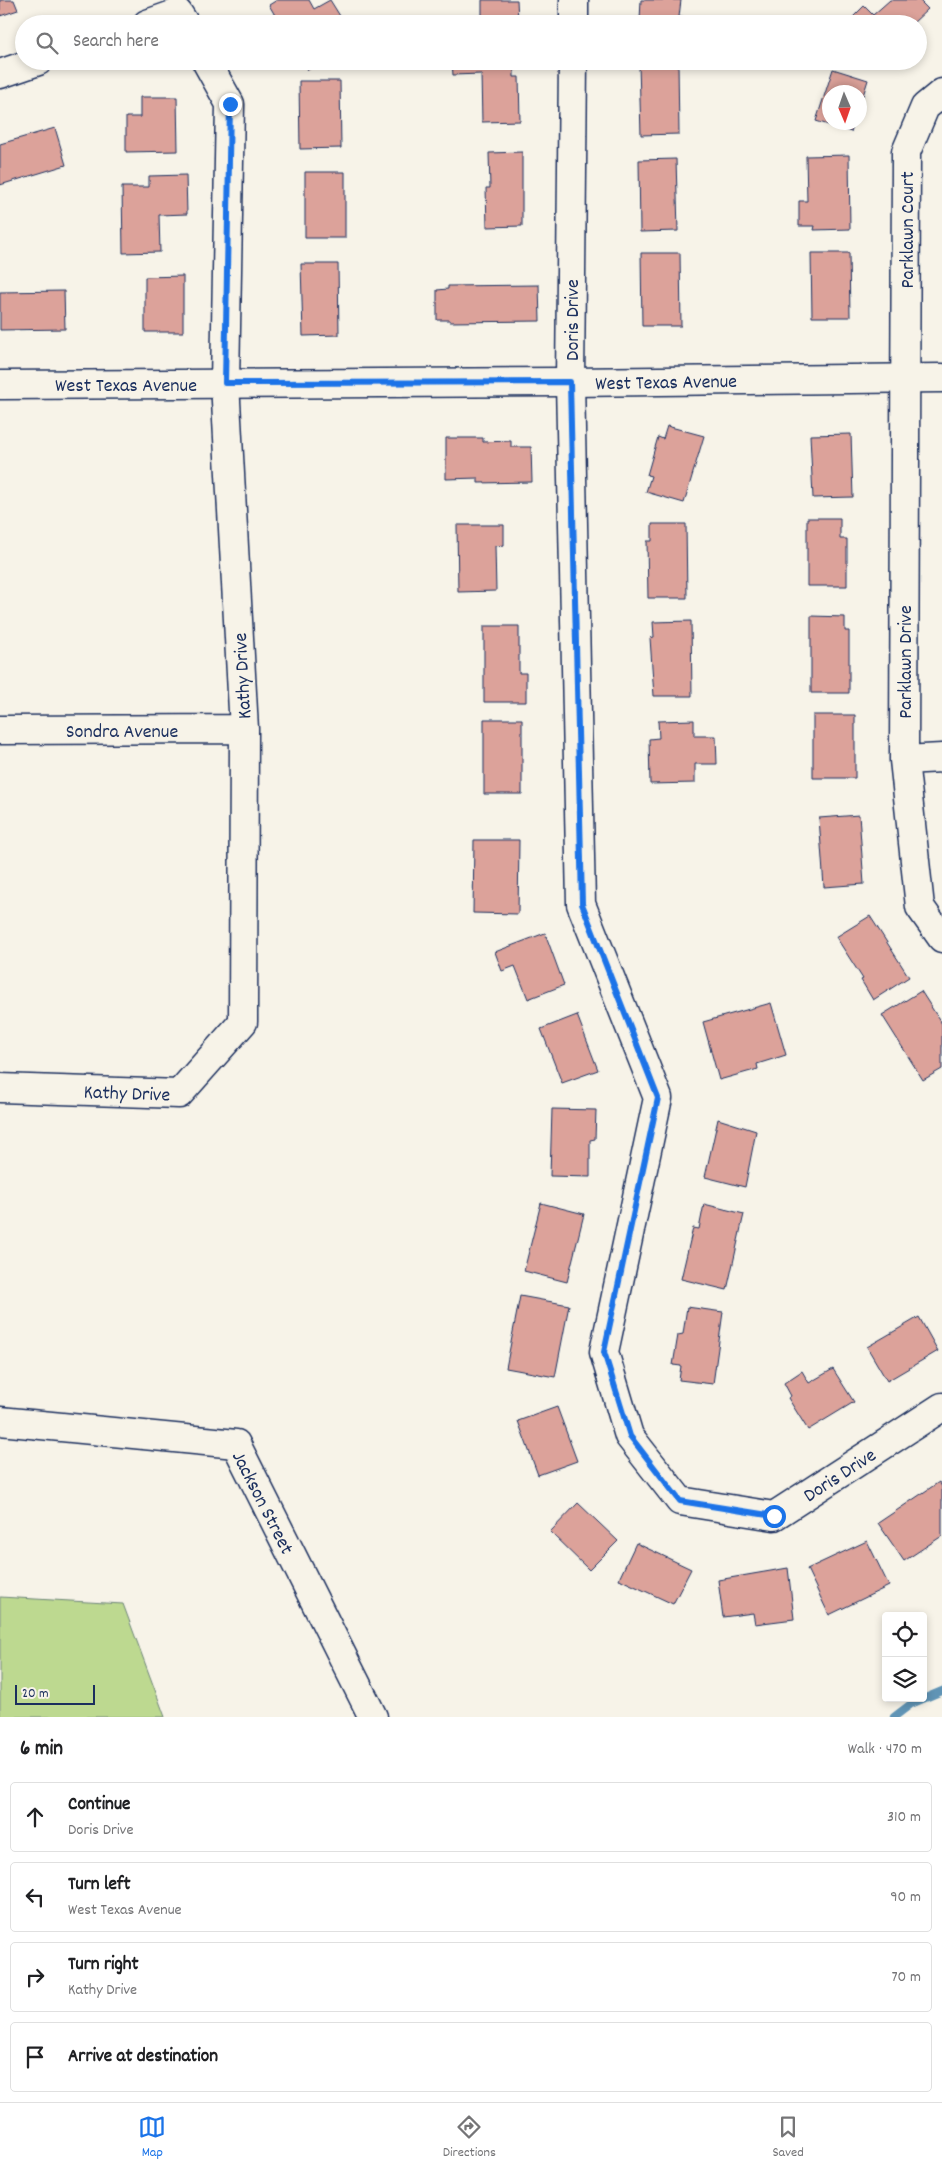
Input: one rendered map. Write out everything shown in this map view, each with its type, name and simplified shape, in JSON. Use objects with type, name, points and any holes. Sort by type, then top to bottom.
[{"type":"street","points":[[574,0],[574,15]]},
{"type":"street","points":[[0,74],[15,69]]},
{"type":"street","name":"Kathy Drive","points":[[0,1088],[179,1094],[244,1022],[244,729],[225,383],[230,104],[211,70]]},
{"type":"street","name":"Doris Drive","points":[[573,70],[570,382],[582,904],[658,1098],[604,1352],[630,1436],[680,1501],[774,1516],[942,1407]]},
{"type":"street","name":"Parklawn Court","points":[[905,378],[906,152],[925,107],[942,93]]},
{"type":"street","name":"Parklawn Drive","points":[[905,378],[904,760],[920,907],[942,938]]},
{"type":"street","name":"West Texas Avenue","points":[[0,385],[942,378]]},
{"type":"street","name":"Sondra Avenue","points":[[0,730],[244,729]]},
{"type":"street","points":[[904,760],[942,758]]},
{"type":"street","name":"Jackson Street","points":[[0,1421],[236,1444],[373,1717]]},
{"type":"green space","points":[[0,1597],[123,1604],[165,1717],[0,1717]]},
{"type":"building","points":[[0,0],[14,0],[18,10],[0,16]]},
{"type":"building","points":[[277,0],[309,0],[314,9],[330,0],[339,15],[275,15],[269,5]]},
{"type":"building","points":[[482,0],[517,0],[518,15],[482,15]]},
{"type":"building","points":[[641,0],[681,0],[679,15],[640,15]]},
{"type":"building","points":[[890,0],[919,0],[928,9],[922,15],[873,15]]},
{"type":"building","points":[[864,6],[873,15],[855,15]]},
{"type":"building","points":[[453,70],[514,70],[514,77],[519,77],[520,121],[482,122],[481,74],[453,75]]},
{"type":"building","points":[[639,70],[678,70],[679,134],[641,135]]},
{"type":"building","points":[[833,70],[868,80],[866,85],[828,85]]},
{"type":"building","points":[[299,81],[340,81],[341,148],[300,149]]},
{"type":"building","points":[[140,97],[177,97],[178,151],[126,152],[126,117],[140,117]]},
{"type":"building","points":[[822,103],[822,123],[816,121]]},
{"type":"building","points":[[55,128],[66,165],[0,185],[0,144]]},
{"type":"building","points":[[522,152],[522,226],[487,227],[486,188],[490,188],[489,153]]},
{"type":"building","points":[[849,155],[850,229],[814,230],[815,226],[799,226],[799,201],[807,201],[806,156]]},
{"type":"building","points":[[676,159],[678,231],[640,232],[639,160]]},
{"type":"building","points":[[305,172],[345,172],[345,238],[305,238]]},
{"type":"building","points":[[186,175],[187,214],[159,215],[160,252],[123,253],[122,187],[149,187],[149,176]]},
{"type":"building","points":[[641,253],[680,253],[681,326],[642,326]]},
{"type":"building","points":[[811,253],[849,253],[850,317],[812,317]]},
{"type":"building","points":[[301,264],[338,264],[339,335],[303,336]]},
{"type":"building","points":[[183,276],[183,332],[145,332],[145,277]]},
{"type":"building","points":[[539,285],[540,321],[450,322],[450,320],[437,320],[437,290],[448,289],[448,286]]},
{"type":"building","points":[[64,291],[65,329],[0,330],[0,292]]},
{"type":"building","points":[[667,426],[704,436],[684,503],[646,492],[651,476],[647,475],[658,437],[663,439]]},
{"type":"building","points":[[851,434],[853,497],[813,498],[810,435]]},
{"type":"building","points":[[446,438],[483,438],[483,442],[511,441],[511,447],[531,447],[532,482],[478,483],[478,478],[446,479]]},
{"type":"building","points":[[807,518],[840,518],[840,539],[847,539],[847,586],[807,586]]},
{"type":"building","points":[[652,524],[686,524],[687,598],[648,598],[647,541],[652,541]]},
{"type":"building","points":[[457,525],[504,525],[504,545],[495,546],[496,591],[458,592]]},
{"type":"building","points":[[811,616],[845,617],[845,631],[849,631],[849,693],[811,693]]},
{"type":"building","points":[[691,621],[692,696],[654,696],[650,638],[654,637],[653,622]]},
{"type":"building","points":[[484,626],[519,626],[519,673],[526,673],[526,702],[484,702]]},
{"type":"building","points":[[813,715],[855,715],[855,778],[813,778]]},
{"type":"building","points":[[484,719],[522,719],[522,794],[484,794]]},
{"type":"building","points":[[694,720],[694,736],[716,736],[717,764],[695,764],[695,783],[650,784],[649,739],[659,738],[658,721]]},
{"type":"building","points":[[859,815],[864,884],[824,887],[819,818]]},
{"type":"building","points":[[474,840],[519,840],[518,914],[473,913]]},
{"type":"building","points":[[870,916],[909,977],[873,1000],[861,980],[863,979],[836,937]]},
{"type":"building","points":[[545,933],[564,985],[528,999],[515,966],[502,971],[495,952]]},
{"type":"building","points":[[921,991],[942,1024],[942,1069],[923,1080],[882,1015]]},
{"type":"building","points":[[771,1003],[786,1055],[757,1064],[758,1069],[719,1080],[703,1022]]},
{"type":"building","points":[[577,1015],[598,1070],[562,1083],[541,1029]]},
{"type":"building","points":[[552,1109],[596,1110],[595,1139],[590,1140],[590,1177],[550,1176]]},
{"type":"building","points":[[718,1119],[756,1131],[745,1187],[705,1177]]},
{"type":"building","points":[[541,1203],[584,1214],[567,1282],[524,1271]]},
{"type":"building","points":[[704,1204],[744,1214],[727,1290],[681,1279],[693,1228],[699,1229]]},
{"type":"building","points":[[520,1296],[569,1305],[555,1377],[506,1368]]},
{"type":"building","points":[[687,1307],[723,1312],[713,1384],[679,1380],[681,1366],[673,1365],[678,1335],[683,1334]]},
{"type":"building","points":[[919,1317],[938,1351],[887,1381],[867,1347]]},
{"type":"building","points":[[833,1369],[854,1402],[808,1430],[788,1398],[791,1396],[784,1383],[802,1371],[809,1383]]},
{"type":"building","points":[[557,1407],[577,1461],[538,1475],[518,1421]]},
{"type":"building","points":[[939,1482],[942,1487],[942,1536],[904,1561],[878,1523]]},
{"type":"building","points":[[578,1503],[618,1541],[589,1570],[550,1532]]},
{"type":"building","points":[[867,1541],[889,1586],[829,1615],[807,1569]]},
{"type":"building","points":[[636,1543],[691,1569],[673,1604],[619,1579]]},
{"type":"building","points":[[788,1568],[794,1619],[755,1624],[753,1613],[723,1617],[718,1580]]},
{"type":"waterway","points":[[894,1717],[911,1704],[942,1691]]},
{"type":"route","points":[[230,104],[225,383],[570,382],[582,904],[658,1098],[604,1352],[630,1436],[680,1501],[774,1516]]}]
